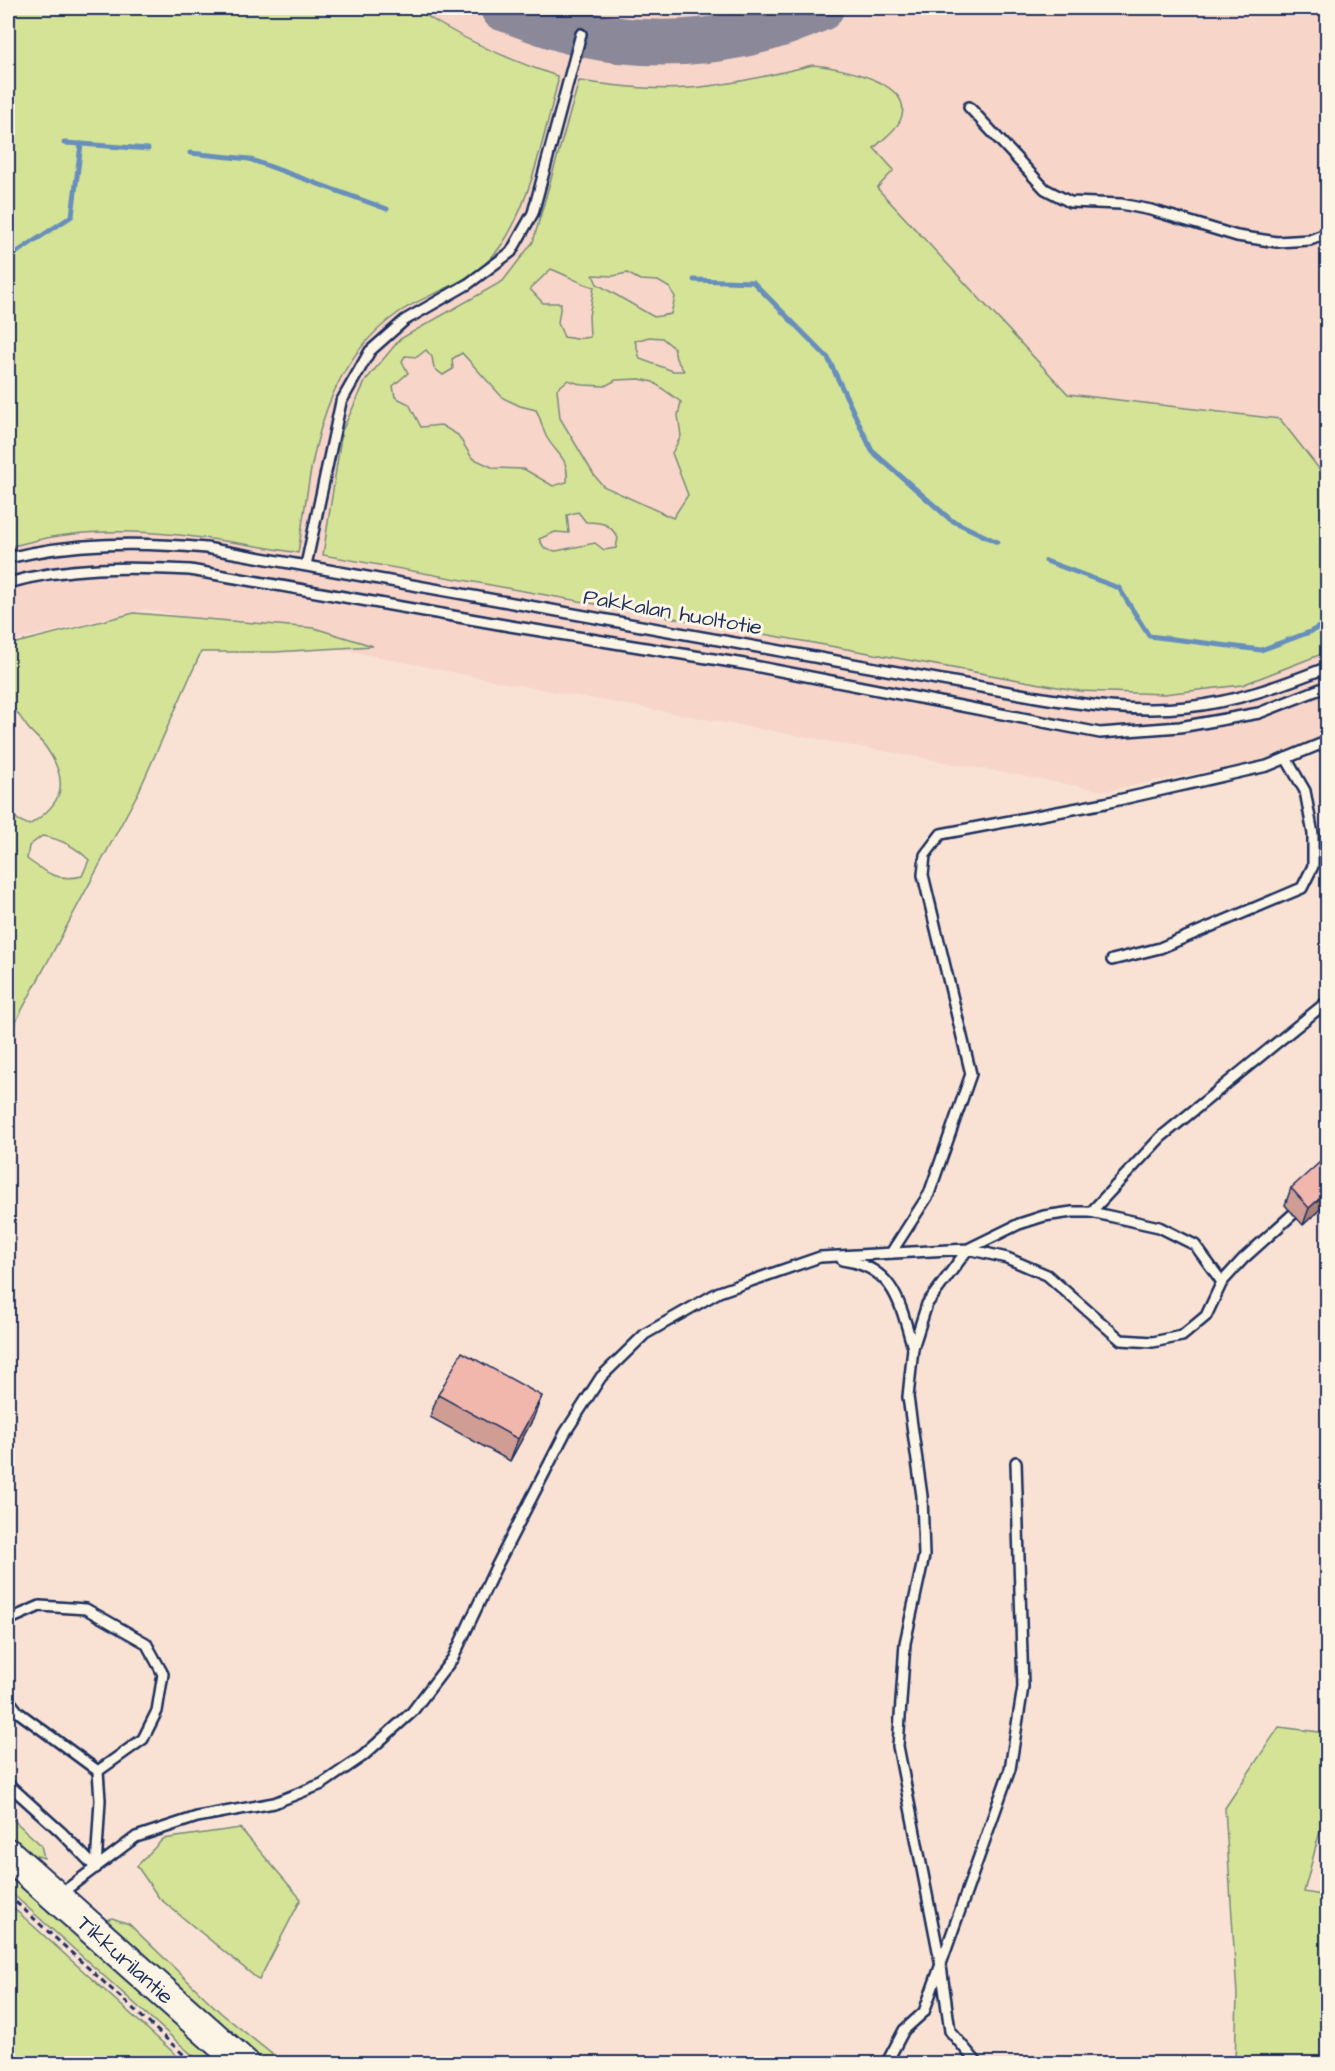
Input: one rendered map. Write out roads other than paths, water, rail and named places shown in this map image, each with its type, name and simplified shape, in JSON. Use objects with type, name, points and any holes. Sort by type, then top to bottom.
[{"type":"main road","name":"Tikkurilantie","points":[[8,1854],[244,2064]]},
{"type":"lane","points":[[306,565],[341,402],[370,351],[405,320],[468,284],[511,252],[533,213],[581,34]]},
{"type":"lane","points":[[969,107],[1045,189],[1070,202],[1121,204],[1151,210],[1237,236],[1277,242],[1311,240],[1328,233]]},
{"type":"lane","name":"Pakkalan huoltotie","points":[[8,558],[72,547],[129,544],[206,548],[1037,697],[1106,707],[1167,709],[1209,704],[1265,690],[1328,667]]},
{"type":"lane","points":[[8,583],[32,576],[87,570],[137,567],[190,570],[510,627],[744,664],[1100,733],[1180,727],[1259,713],[1328,686]]},
{"type":"lane","points":[[891,1253],[929,1194],[971,1074],[923,875],[925,855],[941,834],[1106,803],[1267,766],[1328,741]]},
{"type":"lane","points":[[1112,960],[1160,948],[1302,888],[1313,866],[1313,834],[1305,791],[1286,758]]},
{"type":"lane","points":[[1091,1212],[1161,1137],[1328,1001]]},
{"type":"lane","points":[[978,2064],[950,2031],[941,1966],[898,1746],[905,1643],[924,1557],[922,1496],[908,1397],[913,1348],[927,1304],[968,1249],[1019,1224],[1044,1216],[1091,1212],[1158,1227],[1195,1245],[1222,1282]]},
{"type":"lane","points":[[56,1897],[136,1837],[197,1816],[273,1803],[322,1784],[363,1756],[412,1712],[453,1658],[495,1569],[565,1433],[601,1377],[645,1334],[719,1292],[820,1257],[968,1249],[1006,1258],[1047,1275],[1121,1340],[1153,1342],[1182,1336],[1206,1316],[1222,1282],[1243,1259],[1293,1214]]},
{"type":"lane","points":[[820,1257],[859,1263],[885,1279],[899,1300],[913,1348]]},
{"type":"lane","points":[[886,2064],[904,2030],[924,2012],[1010,1769],[1023,1687],[1016,1462]]},
{"type":"lane","points":[[8,1620],[40,1606],[86,1609],[146,1643],[163,1674],[157,1711],[143,1739],[98,1771]]},
{"type":"lane","points":[[8,1699],[18,1712],[98,1771],[100,1800],[96,1868]]},
{"type":"lane","points":[[8,1784],[62,1832],[96,1868]]},
{"type":"waterway","points":[[64,143],[81,144]]},
{"type":"waterway","points":[[8,258],[72,216],[81,144],[148,149]]},
{"type":"waterway","points":[[190,153],[249,159],[387,209]]},
{"type":"waterway","points":[[694,280],[753,282],[828,358],[872,451],[951,520],[997,542]]},
{"type":"waterway","points":[[1046,561],[1119,588],[1149,636],[1261,650],[1310,632],[1328,622]]}]
